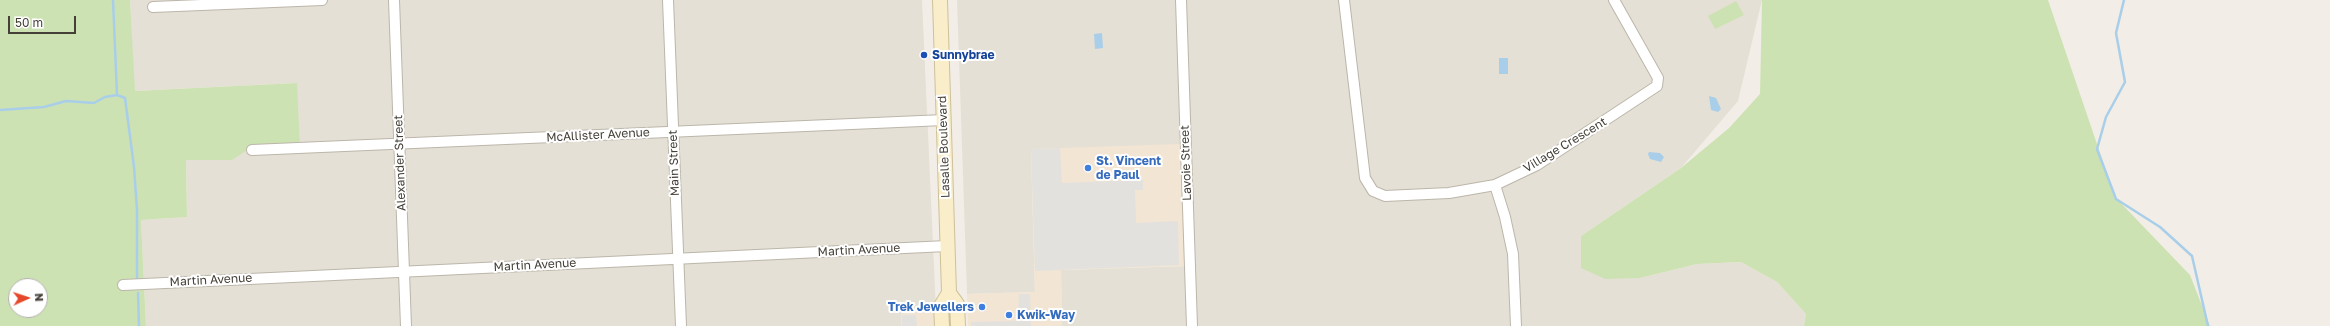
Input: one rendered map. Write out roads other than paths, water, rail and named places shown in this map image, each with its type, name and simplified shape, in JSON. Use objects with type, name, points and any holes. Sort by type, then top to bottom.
[{"type":"main road","name":"Lasalle Boulevard","points":[[940,0],[949,293],[957,304],[958,326]]},
{"type":"main road","name":"Lasalle Boulevard","points":[[942,326],[941,306],[949,293]]},
{"type":"street","points":[[152,8],[322,0]]},
{"type":"street","name":"Alexander Street","points":[[394,0],[406,326]]},
{"type":"street","name":"Main Street","points":[[668,0],[681,326]]},
{"type":"street","name":"Lavoie Street","points":[[1181,0],[1192,326]]},
{"type":"street","name":"Village Crescent","points":[[1344,0],[1365,178],[1373,191],[1385,196],[1449,193],[1494,185],[1537,165],[1657,86],[1658,78],[1614,0]]},
{"type":"street","name":"McAllister Avenue","points":[[252,150],[944,120]]},
{"type":"street","points":[[1494,185],[1505,217],[1514,254],[1516,326]]},
{"type":"street","name":"Martin Avenue","points":[[123,285],[947,246]]},
{"type":"water","points":[[1102,33],[1103,48],[1095,49],[1094,34]]},
{"type":"water","points":[[1499,58],[1508,58],[1508,74],[1499,74]]},
{"type":"water","points":[[1709,96],[1716,98],[1721,109],[1718,112],[1711,110]]},
{"type":"water","points":[[1649,152],[1660,153],[1664,157],[1661,162],[1650,159],[1648,154]]},
{"type":"waterway","points":[[113,0],[117,95],[125,98],[134,167],[137,210],[137,279]]},
{"type":"waterway","points":[[2124,0],[2116,33],[2125,82],[2106,117],[2097,149],[2116,199],[2160,227],[2192,256],[2208,326]]},
{"type":"waterway","points":[[0,110],[44,107],[66,101],[94,103],[105,97],[117,95]]},
{"type":"waterway","points":[[138,293],[139,326]]},
{"type":"place","name":"Sunnybrae","points":[[924,55]]},
{"type":"place","name":"St. Vincent de Paul","points":[[1088,168]]},
{"type":"place","name":"Trek Jewellers","points":[[982,307]]},
{"type":"place","name":"Kwik-Way","points":[[1009,315]]}]
